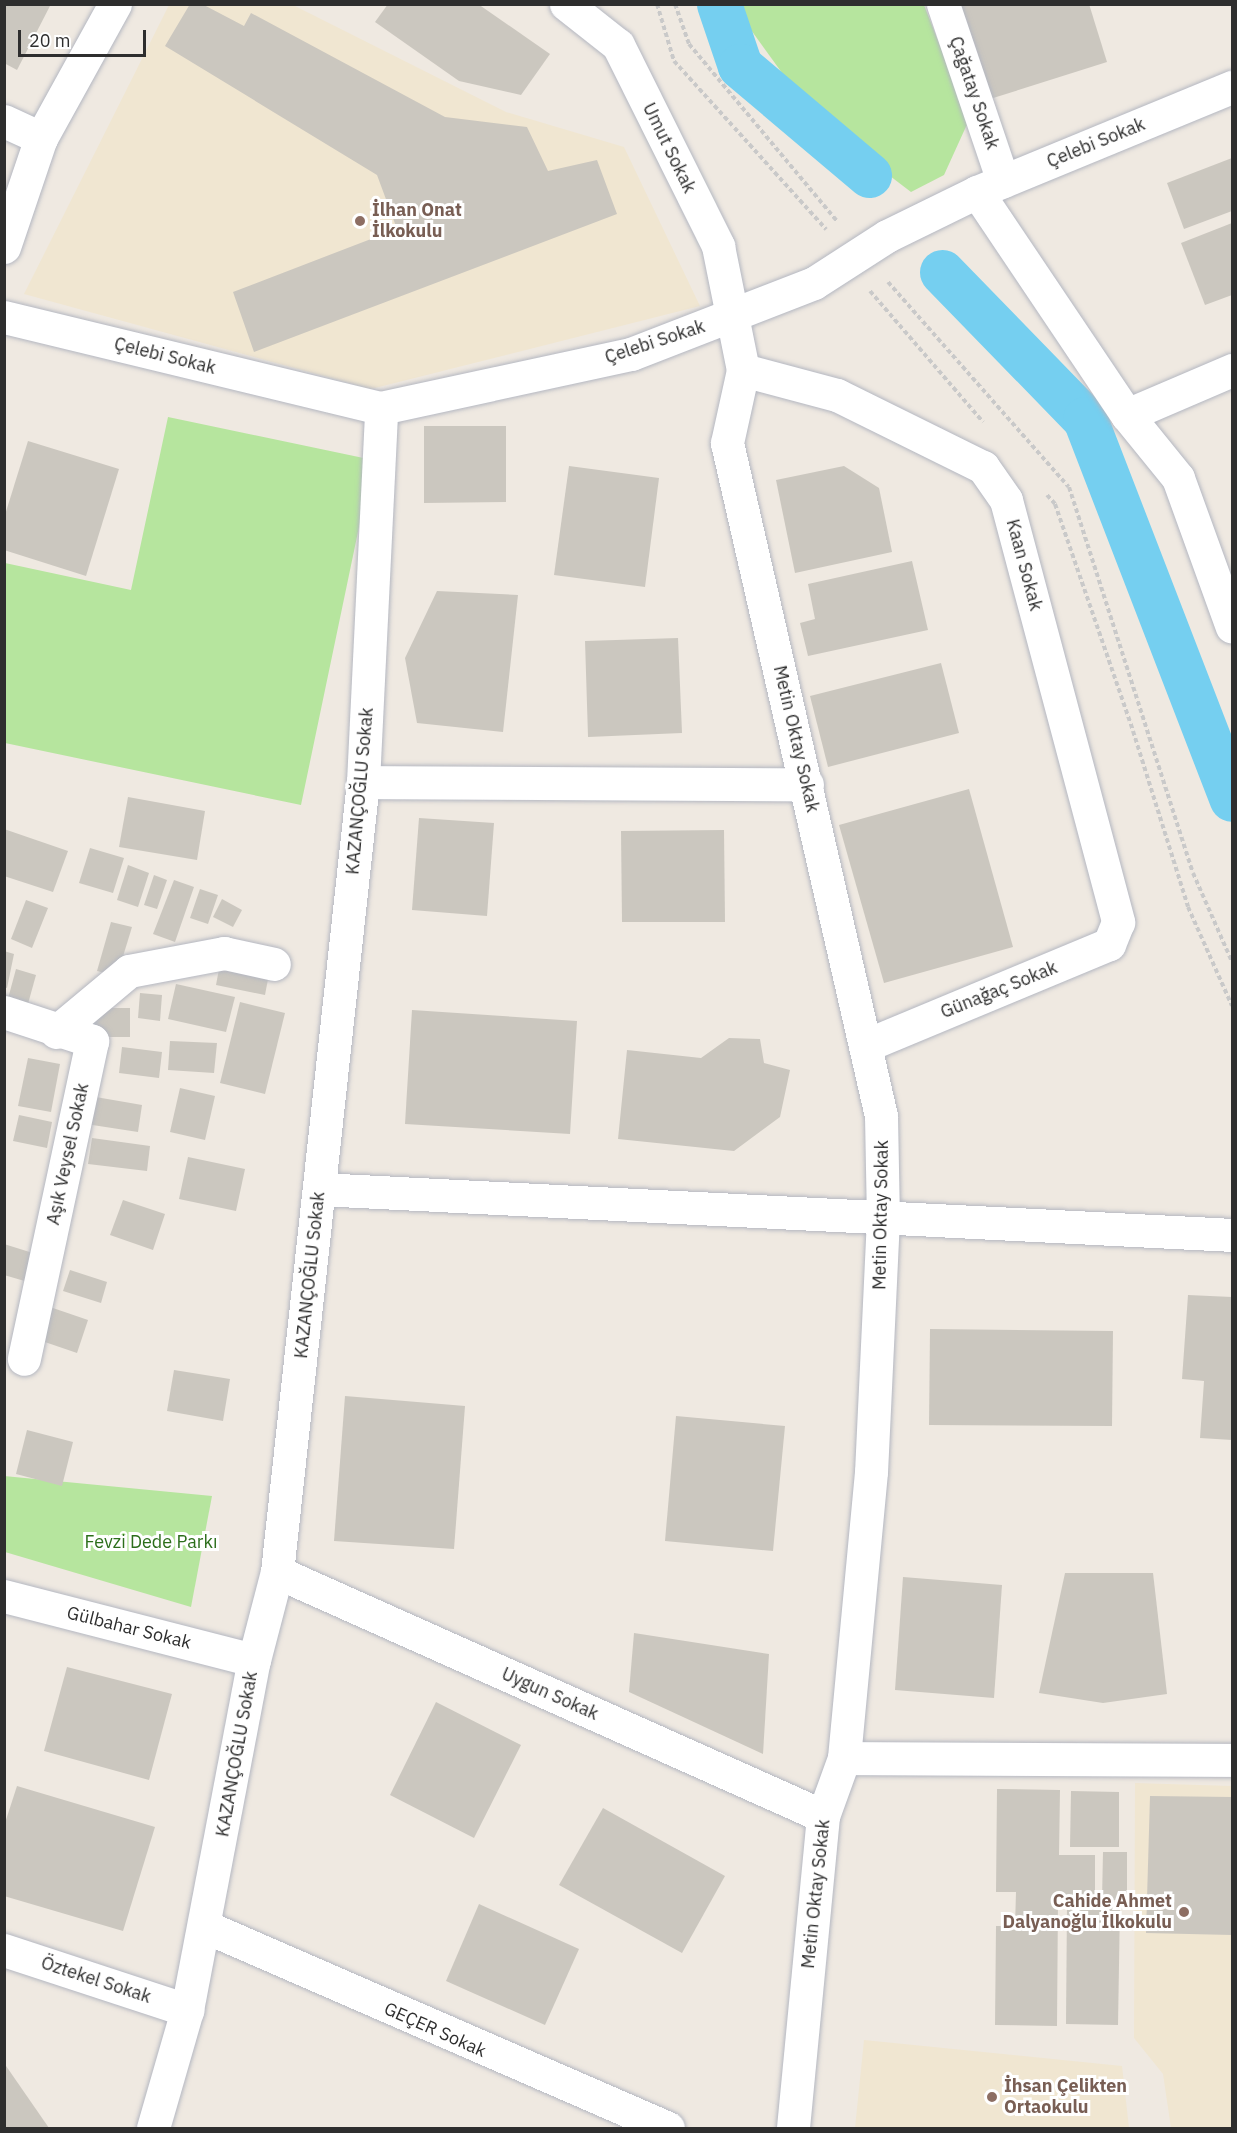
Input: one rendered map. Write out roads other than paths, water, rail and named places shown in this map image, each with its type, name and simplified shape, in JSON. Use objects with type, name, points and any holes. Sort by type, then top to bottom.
[{"type":"street","points":[[4,247],[41,138],[115,4]]},
{"type":"street","name":"Umut Sokak","points":[[566,4],[618,45],[718,246],[730,316]]},
{"type":"street","name":"Çağatay Sokak","points":[[943,4],[990,187],[1127,415],[1178,478],[1233,627]]},
{"type":"street","name":"Çelebi Sokak","points":[[4,317],[381,408],[631,354],[814,283],[886,236],[990,187],[1233,87]]},
{"type":"street","points":[[4,121],[41,138]]},
{"type":"street","name":"Metin Oktay Sokak","points":[[730,316],[742,370],[727,443],[807,784],[881,1116],[883,1218],[871,1472],[844,1758],[823,1816],[793,2128]]},
{"type":"street","name":"Kaan Sokak","points":[[742,370],[858,405],[983,467],[1006,500],[1118,922]]},
{"type":"street","points":[[1127,415],[1233,370]]},
{"type":"street","name":"KAZANÇOĞLU Sokak","points":[[153,2128],[187,2010],[254,1660],[277,1572],[363,782],[381,408]]},
{"type":"street","points":[[363,782],[807,784]]},
{"type":"street","name":"Günağaç Sokak","points":[[866,1045],[1109,944],[1118,922]]},
{"type":"street","points":[[57,1032],[129,971],[224,953],[274,964]]},
{"type":"street","name":"Aşık Veysel Sokak","points":[[4,1012],[57,1032],[92,1041],[24,1359]]},
{"type":"street","points":[[319,1189],[1233,1235]]},
{"type":"street","name":"Uygun Sokak","points":[[277,1572],[823,1816]]},
{"type":"street","name":"Gülbahar Sokak","points":[[4,1596],[254,1660]]},
{"type":"street","points":[[844,1758],[1233,1760]]},
{"type":"street","name":"GEÇER Sokak","points":[[204,1926],[668,2128]]},
{"type":"street","name":"Öztekel Sokak","points":[[4,1950],[187,2010]]},
{"type":"waterway","points":[[719,4],[740,66],[869,175]]},
{"type":"waterway","points":[[942,272],[1085,419],[1232,799]]},
{"type":"place","name":"İlhan Onat İlkokulu","points":[[360,221]]},
{"type":"place","name":"Cahide Ahmet Dalyanoğlu İlkokulu","points":[[1184,1912]]},
{"type":"place","name":"İhsan Çelikten Ortaokulu","points":[[992,2097]]},
{"type":"park label","name":"Fevzi Dede Parkı","points":[[151,1542]]}]
